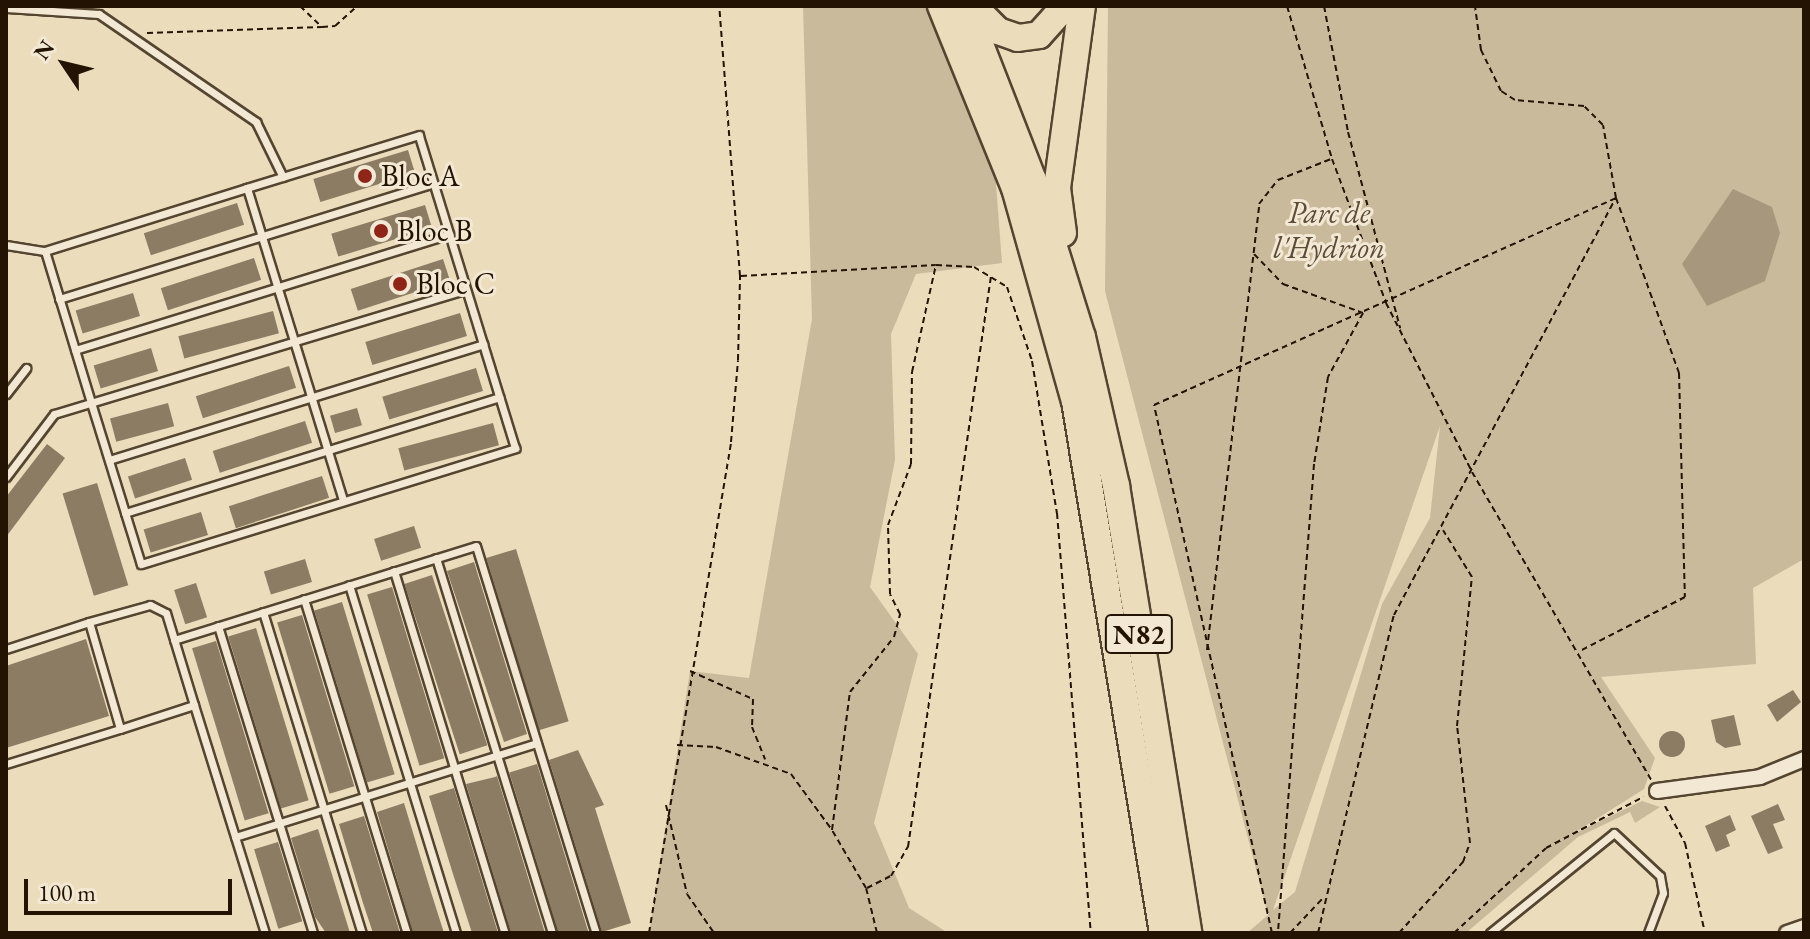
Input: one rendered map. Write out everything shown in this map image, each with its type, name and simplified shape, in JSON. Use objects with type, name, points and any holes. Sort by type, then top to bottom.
[{"type":"highway","name":"N82","points":[[941,6],[1015,188],[1075,401],[1163,933]]},
{"type":"highway","name":"N82","points":[[965,6],[1063,269],[1116,486],[1188,933]]},
{"type":"highway","points":[[973,6],[998,31],[1018,38],[1039,35],[1065,6]]},
{"type":"highway","points":[[1063,269],[1057,188],[1082,6]]},
{"type":"street","points":[[1657,791],[1760,777],[1804,759]]},
{"type":"street","points":[[1787,933],[1804,927]]},
{"type":"lane","points":[[6,8],[99,14],[256,122],[283,177]]},
{"type":"lane","points":[[6,245],[45,251],[419,135],[515,448],[141,564],[45,251]]},
{"type":"lane","points":[[59,299],[433,183]]},
{"type":"lane","points":[[247,188],[343,501]]},
{"type":"lane","points":[[75,350],[449,234]]},
{"type":"lane","points":[[6,477],[54,414],[92,406],[466,290]]},
{"type":"lane","points":[[109,460],[483,344]]},
{"type":"lane","points":[[6,394],[26,368]]},
{"type":"lane","points":[[125,513],[499,397]]},
{"type":"lane","points":[[174,640],[476,546],[596,933]]},
{"type":"lane","points":[[436,558],[552,933]]},
{"type":"lane","points":[[394,571],[505,933]]},
{"type":"lane","points":[[349,585],[456,933]]},
{"type":"lane","points":[[304,599],[407,933]]},
{"type":"lane","points":[[6,649],[150,605],[166,613],[265,933]]},
{"type":"lane","points":[[263,612],[362,933]]},
{"type":"lane","points":[[89,622],[120,729]]},
{"type":"lane","points":[[218,626],[313,933]]},
{"type":"lane","points":[[6,764],[194,705]]},
{"type":"lane","points":[[235,837],[537,743]]},
{"type":"lane","points":[[1490,933],[1614,833],[1660,876],[1663,893],[1648,933]]},
{"type":"path","points":[[300,6],[322,27]]},
{"type":"path","points":[[127,33],[335,26],[357,6]]},
{"type":"path","points":[[649,933],[666,804],[731,442],[740,276],[719,6]]},
{"type":"path","points":[[1287,6],[1332,159],[1386,303],[1472,472],[1580,651],[1685,843],[1705,933]]},
{"type":"path","points":[[1324,6],[1348,132],[1402,335]]},
{"type":"path","points":[[1475,6],[1481,50],[1501,91],[1515,100],[1584,106],[1603,125],[1616,198],[1679,373],[1685,597],[1580,651]]},
{"type":"path","points":[[1206,653],[1259,204],[1278,180],[1332,159]]},
{"type":"path","points":[[1272,933],[1206,653],[1154,405],[1616,198]]},
{"type":"path","points":[[1318,933],[1324,897],[1394,615],[1616,198]]},
{"type":"path","points":[[1254,254],[1283,284],[1363,313]]},
{"type":"path","points":[[740,276],[936,265],[991,273],[1007,287],[1032,361],[1057,513],[1091,933]]},
{"type":"path","points":[[832,830],[850,692],[894,637],[900,614],[890,594],[888,525],[911,464],[912,372],[936,265]]},
{"type":"path","points":[[866,888],[891,876],[908,847],[991,273]]},
{"type":"path","points":[[1278,933],[1314,464],[1328,377],[1363,313]]},
{"type":"path","points":[[1399,933],[1463,862],[1470,843],[1457,726],[1472,577],[1442,529]]},
{"type":"path","points":[[690,671],[753,699],[752,727],[765,761]]},
{"type":"path","points":[[676,745],[765,761],[791,774],[832,830],[866,888],[877,933]]},
{"type":"path","points":[[1454,933],[1546,848],[1657,791]]},
{"type":"path","points":[[666,804],[687,894],[714,933]]},
{"type":"path","points":[[1290,933],[1324,897]]},
{"type":"green space","points":[[803,6],[928,6],[994,158],[1002,263],[916,274],[891,334],[895,460],[870,587],[918,654],[874,823],[909,908],[948,933],[649,933],[690,671],[749,678],[812,319]]},
{"type":"green space","name":"Parc de l'Hydrion","points":[[1108,6],[1804,6],[1804,559],[1753,588],[1756,664],[1601,677],[1655,758],[1644,789],[1571,835],[1642,801],[1660,807],[1635,823],[1630,812],[1578,837],[1466,933],[1247,933],[1268,915],[1105,291]],"holes":[[[1440,426],[1430,518],[1382,604],[1295,892],[1273,910]]]},
{"type":"shaded area","points":[[1733,189],[1772,207],[1780,233],[1765,281],[1707,306],[1682,264]]},
{"type":"building","name":"Bloc A","points":[[408,150],[415,173],[320,202],[313,179]]},
{"type":"building","points":[[237,203],[244,225],[151,255],[144,233]]},
{"type":"building","name":"Bloc B","points":[[425,205],[432,228],[338,257],[331,234]]},
{"type":"building","points":[[254,258],[261,280],[168,310],[161,288]]},
{"type":"building","name":"Bloc C","points":[[443,259],[450,281],[358,311],[351,289]]},
{"type":"building","points":[[133,293],[140,316],[83,333],[76,311]]},
{"type":"building","points":[[273,311],[279,333],[184,359],[178,336]]},
{"type":"building","points":[[460,313],[467,336],[372,365],[365,342]]},
{"type":"building","points":[[151,348],[158,371],[101,388],[94,366]]},
{"type":"building","points":[[289,366],[296,388],[203,418],[196,396]]},
{"type":"building","points":[[476,368],[483,391],[389,420],[382,397]]},
{"type":"building","points":[[168,403],[174,426],[116,442],[110,419]]},
{"type":"building","points":[[357,408],[362,425],[335,433],[330,416]]},
{"type":"building","points":[[305,421],[312,443],[220,473],[213,451]]},
{"type":"building","points":[[493,423],[499,445],[404,471],[398,448]]},
{"type":"building","points":[[47,444],[65,458],[6,537],[6,497]]},
{"type":"building","points":[[185,458],[192,480],[135,498],[128,477]]},
{"type":"building","points":[[322,476],[329,498],[236,528],[229,506]]},
{"type":"building","points":[[97,483],[128,585],[94,596],[63,494]]},
{"type":"building","points":[[201,512],[208,535],[151,552],[144,530]]},
{"type":"building","points":[[414,526],[421,548],[381,561],[374,539]]},
{"type":"building","points":[[516,549],[569,721],[539,730],[486,558]]},
{"type":"building","points":[[305,559],[312,582],[271,595],[264,572]]},
{"type":"building","points":[[474,562],[527,734],[504,742],[447,571]]},
{"type":"building","points":[[432,575],[487,745],[460,754],[404,584]]},
{"type":"building","points":[[196,583],[207,617],[185,624],[174,590]]},
{"type":"building","points":[[392,587],[444,758],[419,766],[367,595]]},
{"type":"building","points":[[342,602],[395,774],[367,783],[314,610]]},
{"type":"building","points":[[302,615],[354,786],[329,794],[277,623]]},
{"type":"building","points":[[256,628],[309,800],[281,809],[228,636]]},
{"type":"building","points":[[86,639],[109,716],[6,748],[6,666]]},
{"type":"building","points":[[216,641],[269,813],[245,820],[192,648]]},
{"type":"building","points":[[1793,690],[1801,702],[1777,722],[1767,705]]},
{"type":"building","points":[[1734,715],[1741,745],[1725,748],[1716,742],[1711,720]]},
{"type":"building","points":[[1672,731],[1682,734],[1685,744],[1682,754],[1672,757],[1662,754],[1659,744],[1662,734]]},
{"type":"building","points":[[578,750],[604,805],[595,808],[631,923],[602,932],[549,760]]},
{"type":"building","points":[[537,764],[589,933],[558,933],[509,772]]},
{"type":"building","points":[[497,776],[545,933],[511,933],[466,784]]},
{"type":"building","points":[[454,788],[498,933],[472,933],[429,796]]},
{"type":"building","points":[[404,803],[444,933],[413,933],[377,812]]},
{"type":"building","points":[[1778,804],[1785,820],[1773,824],[1783,848],[1768,854],[1751,816]]},
{"type":"building","points":[[1730,815],[1736,830],[1726,835],[1730,846],[1716,852],[1705,826]]},
{"type":"building","points":[[364,816],[400,933],[373,933],[363,903],[339,824]]},
{"type":"building","points":[[318,829],[350,933],[326,933],[315,917],[291,838]]},
{"type":"building","points":[[278,842],[302,921],[278,929],[254,849]]},
{"type":"place","name":"Bloc A","points":[[365,176]]},
{"type":"place","name":"Bloc B","points":[[381,231]]},
{"type":"place","name":"Bloc C","points":[[400,284]]}]
